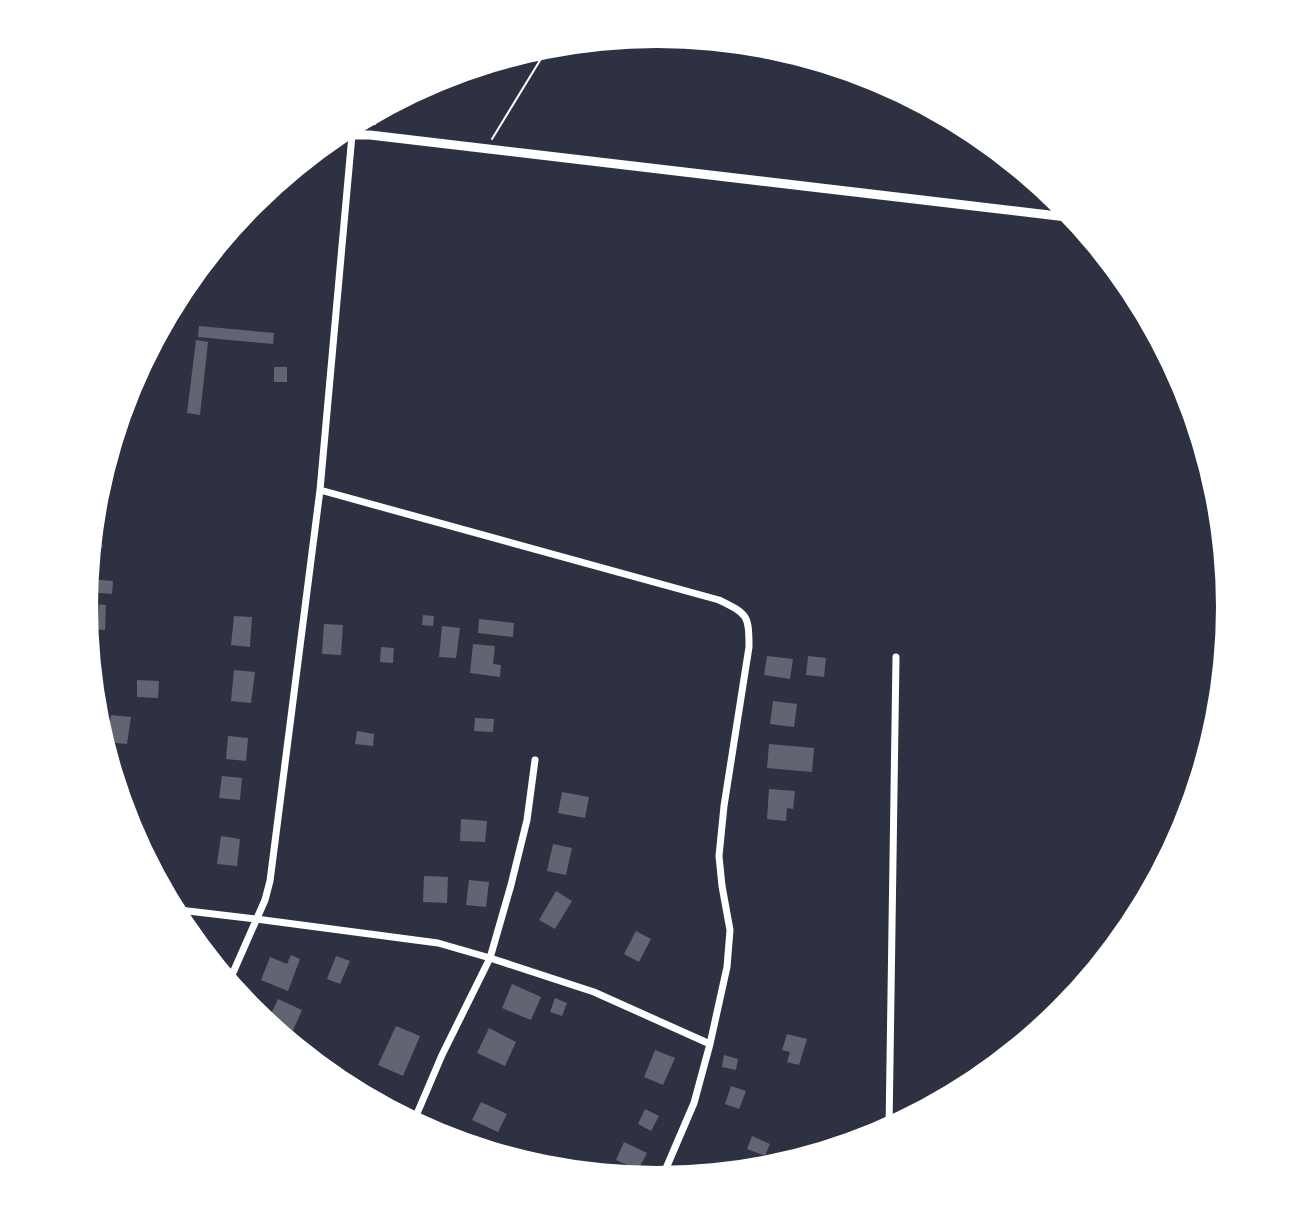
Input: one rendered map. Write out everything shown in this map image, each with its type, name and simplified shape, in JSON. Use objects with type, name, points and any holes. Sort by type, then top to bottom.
[{"type":"street","points":[[357,135],[1056,216]]},
{"type":"street","points":[[233,972],[265,900],[270,881],[320,490],[352,139]]},
{"type":"street","points":[[320,490],[719,600],[742,611],[749,625],[749,647],[719,856],[730,930],[727,967],[694,1103],[667,1166]]},
{"type":"street","points":[[889,1115],[896,657]]},
{"type":"street","points":[[418,1112],[490,958],[527,820],[535,760]]},
{"type":"street","points":[[188,911],[438,943],[594,992],[710,1044]]},
{"type":"path","points":[[485,149],[540,61]]},
{"type":"path","points":[[370,135],[375,124]]},
{"type":"building","points":[[199,326],[274,333],[273,344],[198,337]]},
{"type":"building","points":[[196,340],[208,342],[200,415],[187,413]]},
{"type":"building","points":[[274,367],[287,367],[287,382],[274,382]]},
{"type":"building","points":[[99,580],[113,581],[112,594],[98,593]]},
{"type":"building","points":[[98,605],[106,605],[105,630],[99,630]]},
{"type":"building","points":[[423,615],[434,616],[433,626],[422,625]]},
{"type":"building","points":[[234,616],[252,617],[250,647],[231,645]]},
{"type":"building","points":[[479,619],[514,623],[513,637],[478,633]]},
{"type":"building","points":[[324,624],[343,625],[341,655],[322,654]]},
{"type":"building","points":[[442,626],[460,628],[456,658],[439,657]]},
{"type":"building","points":[[473,644],[495,646],[493,664],[501,665],[500,677],[470,673]]},
{"type":"building","points":[[381,647],[394,648],[393,663],[380,662]]},
{"type":"building","points":[[767,656],[793,659],[790,679],[764,675]]},
{"type":"building","points":[[808,656],[826,658],[824,677],[806,675]]},
{"type":"building","points":[[234,670],[255,672],[251,703],[231,701]]},
{"type":"building","points":[[137,680],[159,681],[158,698],[137,697]]},
{"type":"building","points":[[773,701],[797,704],[794,727],[770,724]]},
{"type":"building","points":[[111,715],[131,717],[127,744],[115,743]]},
{"type":"building","points":[[475,718],[494,719],[493,732],[474,731]]},
{"type":"building","points":[[357,731],[374,734],[373,746],[355,744]]},
{"type":"building","points":[[228,736],[248,738],[246,761],[226,759]]},
{"type":"building","points":[[769,744],[814,748],[812,772],[767,768]]},
{"type":"building","points":[[222,776],[242,778],[240,800],[219,798]]},
{"type":"building","points":[[769,789],[795,791],[793,809],[787,808],[786,821],[767,819]]},
{"type":"building","points":[[562,792],[589,797],[585,818],[558,813]]},
{"type":"building","points":[[461,819],[487,821],[485,842],[460,841]]},
{"type":"building","points":[[221,836],[240,839],[237,866],[217,864]]},
{"type":"building","points":[[553,844],[572,848],[566,875],[547,871]]},
{"type":"building","points":[[424,876],[448,877],[447,903],[423,902]]},
{"type":"building","points":[[469,880],[489,882],[486,907],[466,905]]},
{"type":"building","points":[[556,891],[572,901],[555,929],[539,920]]},
{"type":"building","points":[[636,931],[651,939],[639,962],[624,954]]},
{"type":"building","points":[[291,955],[300,959],[288,991],[261,980],[270,957],[287,964]]},
{"type":"building","points":[[336,956],[350,961],[340,984],[327,979]]},
{"type":"building","points":[[512,984],[541,997],[531,1020],[502,1008]]},
{"type":"building","points":[[555,998],[567,1003],[562,1016],[550,1012]]},
{"type":"building","points":[[278,999],[302,1010],[293,1031],[272,1012]]},
{"type":"building","points":[[396,1026],[420,1036],[403,1076],[378,1065]]},
{"type":"building","points":[[489,1028],[516,1042],[505,1066],[477,1053]]},
{"type":"building","points":[[787,1034],[807,1039],[799,1065],[787,1062],[790,1052],[782,1050]]},
{"type":"building","points":[[655,1050],[675,1058],[663,1085],[644,1077]]},
{"type":"building","points":[[724,1055],[738,1059],[736,1070],[722,1067]]},
{"type":"building","points":[[731,1086],[746,1091],[739,1109],[725,1104]]},
{"type":"building","points":[[481,1102],[507,1114],[498,1132],[472,1120]]},
{"type":"building","points":[[645,1109],[659,1116],[651,1131],[638,1124]]},
{"type":"building","points":[[752,1136],[770,1144],[765,1155],[747,1149]]},
{"type":"building","points":[[624,1142],[647,1153],[640,1166],[627,1165],[616,1160]]}]
